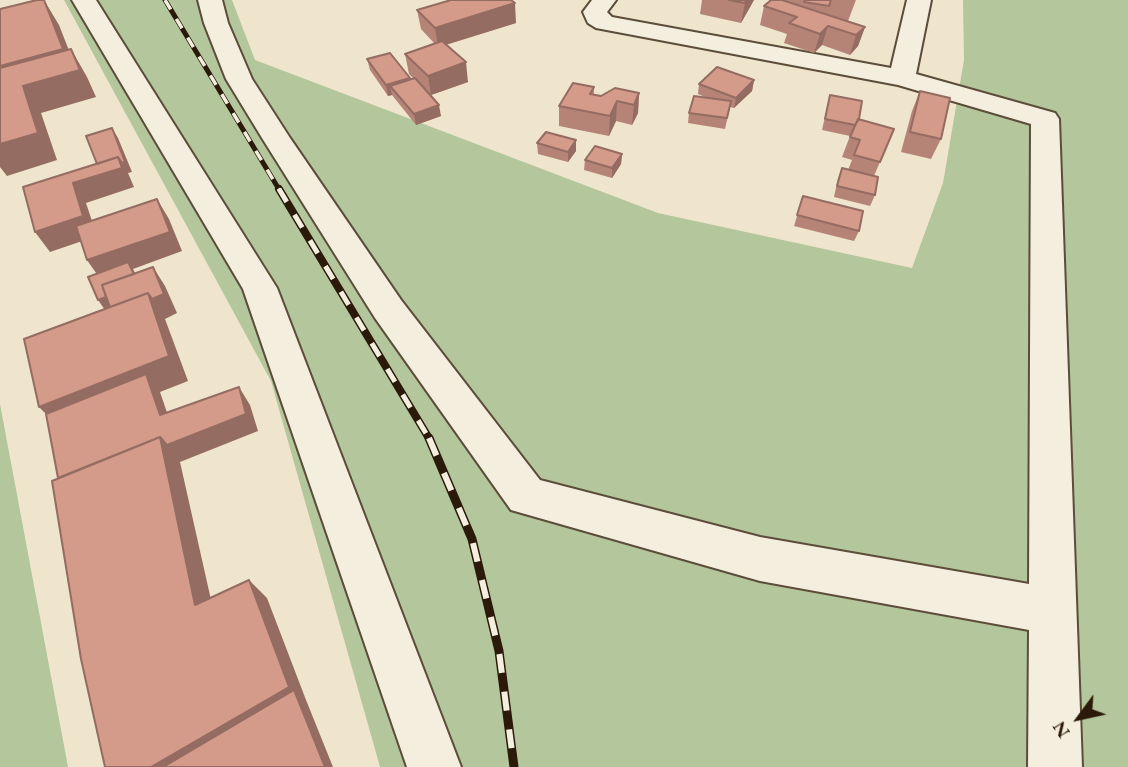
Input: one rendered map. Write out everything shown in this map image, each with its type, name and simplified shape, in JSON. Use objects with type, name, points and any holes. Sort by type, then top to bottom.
[{"type":"street","points":[[84,0],[260,288],[434,767]]},
{"type":"street","points":[[210,0],[216,23],[239,79],[276,138],[388,309],[526,496],[760,559],[1051,611]]},
{"type":"street","points":[[604,0],[596,12],[597,18],[605,23],[902,78],[1045,119],[1055,767]]},
{"type":"street","points":[[902,78],[919,0]]},
{"type":"green space","points":[[64,0],[232,0],[255,60],[658,213],[912,268],[943,183],[964,60],[963,0],[1128,0],[1128,767],[380,767],[271,381]]},
{"type":"green space","points":[[0,404],[68,767],[0,767]]},
{"type":"building","points":[[44,0],[63,49],[0,66],[0,9]]},
{"type":"building","points":[[451,0],[511,0],[515,3],[435,28],[417,10]]},
{"type":"building","points":[[771,0],[782,0],[865,27],[856,35],[828,26],[820,34],[789,23],[797,17],[764,6]]},
{"type":"building","points":[[831,0],[829,6],[804,2]]},
{"type":"building","points":[[442,41],[466,62],[428,76],[405,54]]},
{"type":"building","points":[[71,49],[80,70],[23,86],[38,133],[0,144],[0,68]]},
{"type":"building","points":[[390,53],[410,78],[386,85],[367,59]]},
{"type":"building","points":[[717,67],[754,80],[736,98],[699,84]]},
{"type":"building","points":[[415,78],[439,105],[414,114],[390,86]]},
{"type":"building","points":[[573,83],[594,87],[590,94],[601,96],[615,88],[639,93],[634,105],[617,101],[610,116],[559,106]]},
{"type":"building","points":[[920,91],[950,98],[941,139],[910,132]]},
{"type":"building","points":[[830,95],[862,101],[859,119],[855,125],[825,119]]},
{"type":"building","points":[[694,96],[731,101],[727,118],[689,113]]},
{"type":"building","points":[[858,119],[894,129],[880,162],[854,155],[860,140],[850,137]]},
{"type":"building","points":[[112,128],[125,162],[122,163],[118,157],[97,164],[86,136]]},
{"type":"building","points":[[546,132],[576,140],[568,152],[537,143]]},
{"type":"building","points":[[595,146],[622,154],[612,168],[585,160]]},
{"type":"building","points":[[118,157],[122,168],[73,183],[83,216],[35,232],[23,187]]},
{"type":"building","points":[[842,168],[878,177],[875,195],[837,186]]},
{"type":"building","points":[[803,196],[863,211],[859,231],[797,215]]},
{"type":"building","points":[[157,199],[170,232],[87,260],[76,226]]},
{"type":"building","points":[[128,262],[134,274],[102,285],[106,297],[98,300],[88,277]]},
{"type":"building","points":[[153,267],[164,294],[152,299],[148,293],[110,307],[102,285]]},
{"type":"building","points":[[148,293],[169,356],[39,407],[24,339]]},
{"type":"building","points":[[146,374],[160,415],[239,387],[246,414],[167,445],[160,437],[58,478],[46,414]]},
{"type":"building","points":[[160,437],[195,605],[249,580],[289,687],[151,767],[105,767],[81,659],[52,481]]},
{"type":"building","points":[[294,690],[325,767],[163,767]]},
{"type":"railway","points":[[165,0],[280,191]]},
{"type":"railway","points":[[279,189],[429,439]]},
{"type":"railway","points":[[429,439],[472,539],[499,651],[514,767]]}]
